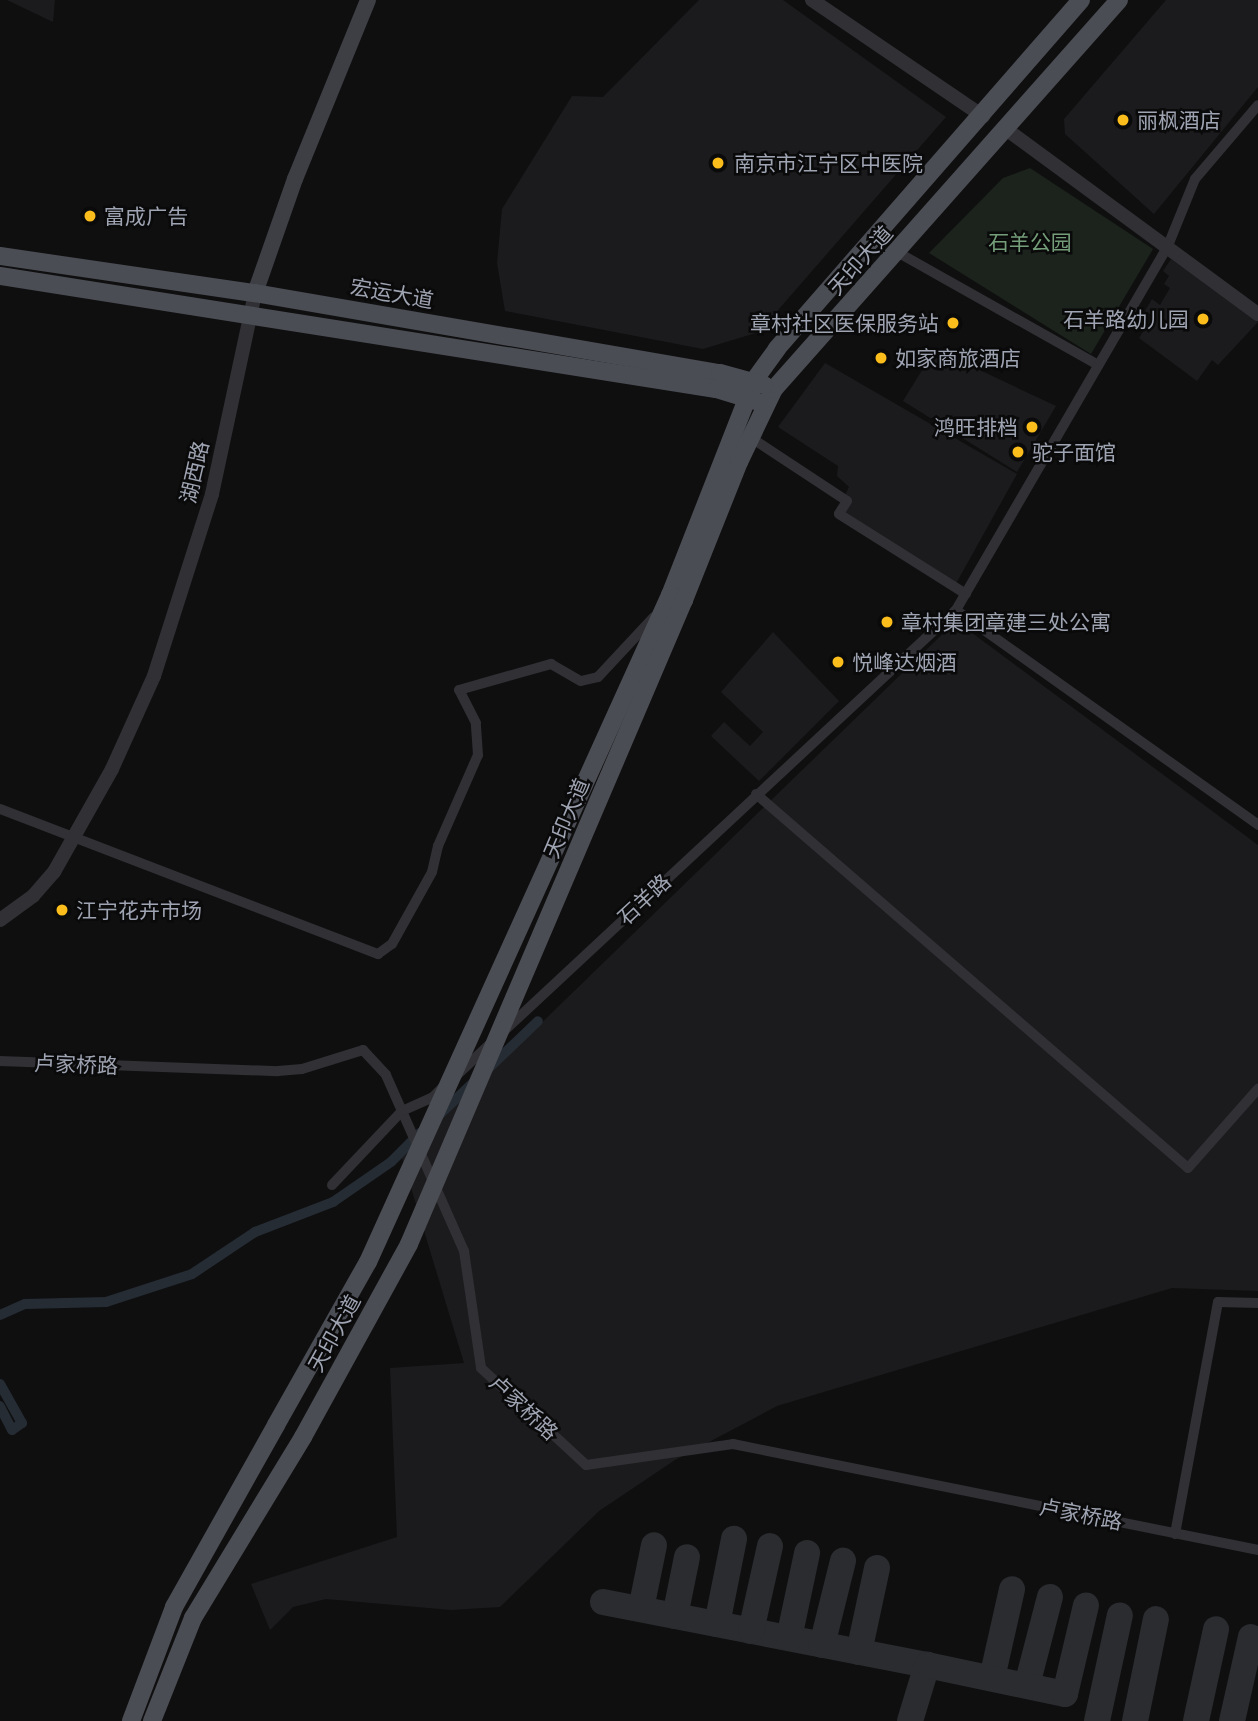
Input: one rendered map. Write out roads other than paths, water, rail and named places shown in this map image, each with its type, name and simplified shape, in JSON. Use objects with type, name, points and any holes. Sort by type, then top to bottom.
[{"type":"main road","name":"湖西路","points":[[255,293],[295,179],[368,0]]},
{"type":"main road","name":"天印大道","points":[[152,1721],[193,1618],[303,1437],[410,1244],[677,597],[745,398],[754,381],[777,349],[983,116],[1081,0]]},
{"type":"main road","name":"天印大道","points":[[131,1721],[174,1607],[368,1262],[769,396],[1119,0]]},
{"type":"main road","name":"宏运大道","points":[[0,256],[255,293],[754,381],[769,396]]},
{"type":"main road","name":"宏运大道","points":[[0,276],[716,388],[745,398],[769,396]]},
{"type":"street","points":[[811,0],[983,116]]},
{"type":"street","name":"石羊路","points":[[332,1185],[402,1111],[433,1097],[956,610],[1167,248],[1195,179],[1258,105]]},
{"type":"street","points":[[1006,129],[1258,314]]},
{"type":"street","points":[[897,252],[1098,365]]},
{"type":"street","name":"湖西路","points":[[0,920],[33,895],[75,838],[112,769],[166,640],[212,494],[255,293]]},
{"type":"street","points":[[750,437],[847,501],[839,514],[966,594]]},
{"type":"street","points":[[0,809],[377,954],[392,944],[432,872],[438,846],[478,755],[476,723],[458,690],[551,664],[580,681],[598,677],[677,597]]},
{"type":"street","points":[[956,610],[1258,825]]},
{"type":"street","points":[[756,794],[1188,1168],[1258,1089]]},
{"type":"street","name":"卢家桥路","points":[[0,1061],[278,1071],[302,1069],[363,1050],[386,1075],[464,1251],[481,1368],[586,1465],[733,1444],[1258,1550]]},
{"type":"street","points":[[1175,1534],[1219,1301],[1258,1303]]},
{"type":"waterway","points":[[488,1069],[538,1021]]},
{"type":"waterway","points":[[437,1117],[474,1082]]},
{"type":"waterway","points":[[0,1315],[25,1304],[106,1302],[192,1274],[255,1232],[333,1202],[391,1162],[420,1133]]},
{"type":"waterway","points":[[0,1384],[22,1423],[12,1430],[0,1406]]},
{"type":"place","name":"丽枫酒店","points":[[1123,120]]},
{"type":"place","name":"南京市江宁区中医院","points":[[718,163]]},
{"type":"place","name":"富成广告","points":[[90,216]]},
{"type":"place","name":"石羊路幼儿园","points":[[1203,319]]},
{"type":"place","name":"章村社区医保服务站","points":[[953,323]]},
{"type":"place","name":"如家商旅酒店","points":[[881,358]]},
{"type":"place","name":"鸿旺排档","points":[[1032,427]]},
{"type":"place","name":"驼子面馆","points":[[1018,452]]},
{"type":"place","name":"章村集团章建三处公寓","points":[[887,622]]},
{"type":"place","name":"悦峰达烟酒","points":[[838,662]]},
{"type":"place","name":"江宁花卉市场","points":[[62,910]]},
{"type":"park label","name":"石羊公园","points":[[1030,242]]}]
